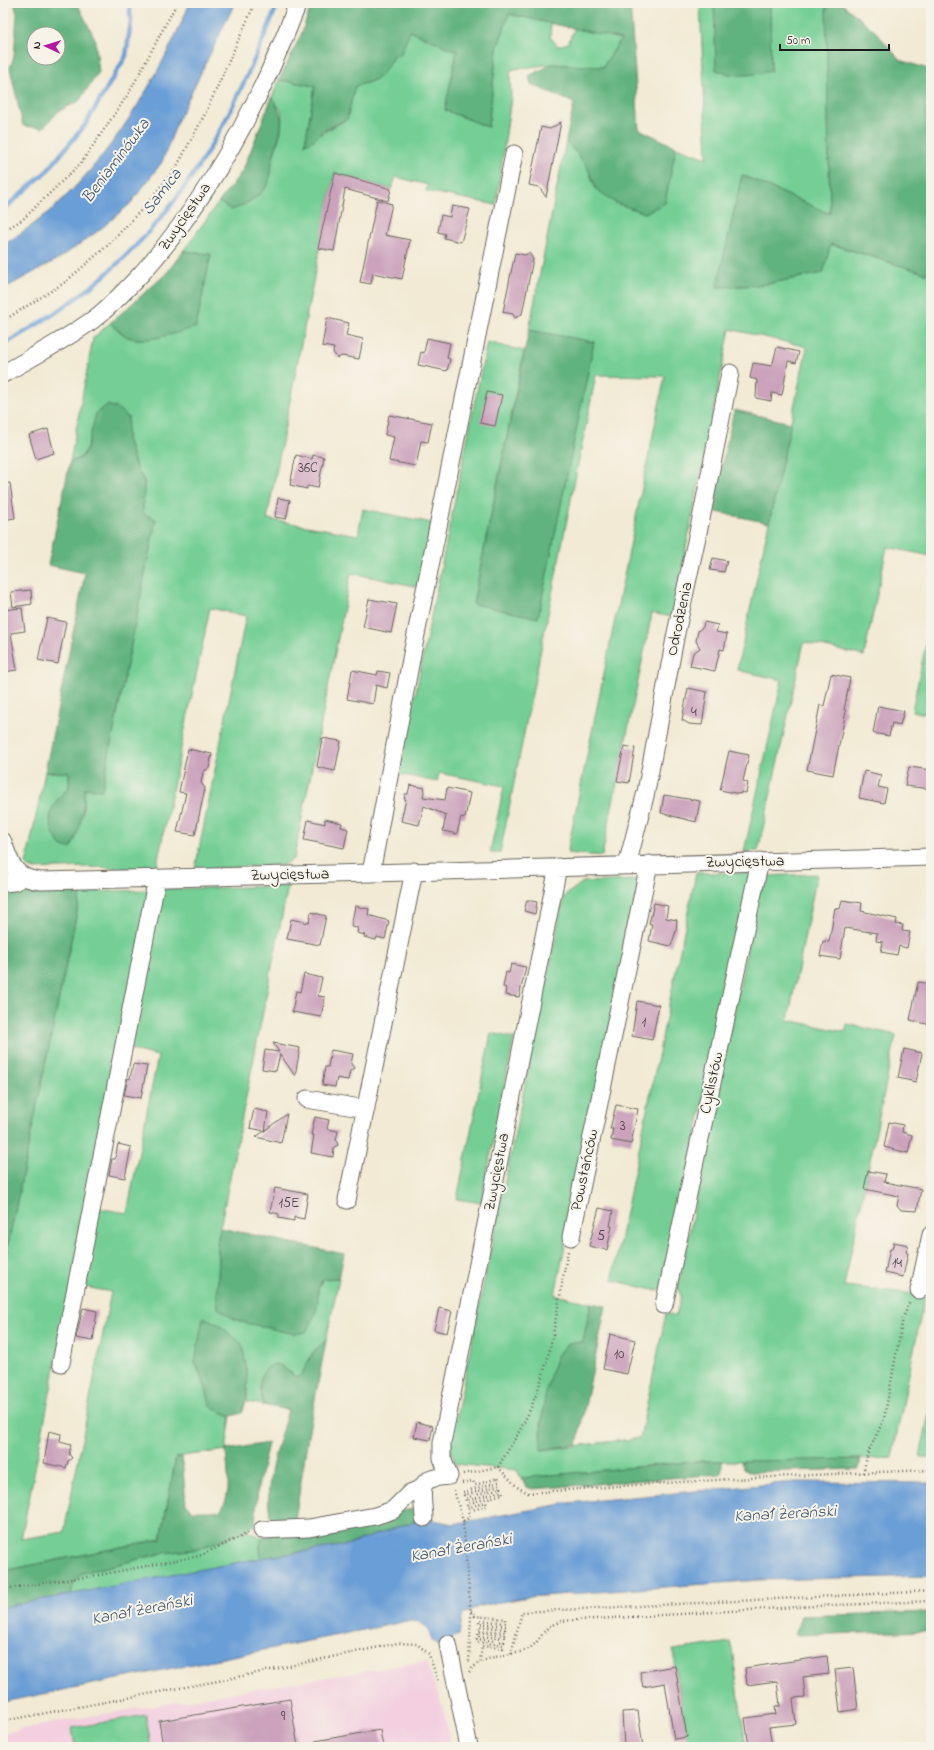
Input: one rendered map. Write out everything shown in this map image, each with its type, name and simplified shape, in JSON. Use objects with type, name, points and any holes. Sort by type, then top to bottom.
[{"type":"street","name":"Zwycięstwa","points":[[3,374],[69,336],[95,319],[129,287],[159,254],[194,208],[235,140],[273,63],[298,3]]},
{"type":"street","points":[[371,874],[418,624],[514,154]]},
{"type":"street","name":"Odrodzenia","points":[[626,865],[646,792],[676,633],[702,514],[730,373]]},
{"type":"street","points":[[3,842],[8,857],[15,870],[23,877]]},
{"type":"street","name":"Zwycięstwa","points":[[3,883],[14,882],[23,877],[30,880],[41,881],[371,874],[414,871],[931,857]]},
{"type":"street","name":"Cyklistów","points":[[664,1305],[760,862]]},
{"type":"street","name":"Powstańców","points":[[571,1237],[649,864]]},
{"type":"street","name":"Zwycięstwa","points":[[454,1484],[442,1458],[442,1443],[558,867]]},
{"type":"street","points":[[347,1200],[414,871]]},
{"type":"street","points":[[61,1363],[157,878]]},
{"type":"street","points":[[307,1098],[366,1109]]},
{"type":"street","points":[[919,1290],[931,1235]]},
{"type":"street","points":[[424,1518],[422,1488],[424,1483],[428,1480],[454,1484]]},
{"type":"street","points":[[262,1530],[309,1528],[375,1516],[393,1510],[410,1493],[422,1488]]},
{"type":"street","points":[[448,1644],[468,1747]]},
{"type":"path","points":[[3,231],[22,220],[81,163],[129,93],[177,3]]},
{"type":"path","points":[[3,321],[64,283],[108,245],[155,194],[177,166],[206,112],[255,3]]},
{"type":"path","points":[[454,1484],[484,1471],[498,1467],[517,1436],[534,1400],[543,1372],[553,1333],[571,1237]]},
{"type":"path","points":[[863,1473],[868,1453],[884,1419],[903,1318],[909,1302],[919,1290]]},
{"type":"path","points":[[498,1467],[517,1487],[528,1493],[641,1484],[931,1470]]},
{"type":"path","points":[[454,1484],[473,1481],[475,1485],[498,1478],[499,1482],[463,1492],[464,1495],[500,1485],[501,1488],[465,1498],[466,1501],[502,1491],[503,1494],[467,1504],[467,1508],[486,1502],[487,1506],[468,1511],[470,1517],[463,1521]]},
{"type":"path","points":[[454,1484],[463,1521],[471,1613],[469,1647]]},
{"type":"path","points":[[3,1589],[99,1575],[199,1556],[250,1532],[262,1530]]},
{"type":"path","points":[[511,1654],[522,1612],[931,1591]]},
{"type":"path","points":[[469,1672],[476,1663],[480,1661],[527,1650],[536,1643],[549,1627],[561,1621],[815,1606],[931,1601]]},
{"type":"path","points":[[471,1613],[476,1613],[475,1616],[506,1619],[506,1623],[479,1620],[479,1623],[506,1626],[505,1629],[478,1626],[478,1630],[505,1632],[504,1635],[478,1632],[478,1636],[504,1638],[504,1642],[477,1639],[477,1642],[503,1645],[503,1648],[482,1646],[480,1661]]},
{"type":"path","points":[[3,1721],[223,1680],[398,1643],[417,1644],[429,1654],[439,1683]]},
{"type":"shaded area","points":[[426,1661],[443,1708],[451,1747],[3,1747],[3,1733],[68,1720]]},
{"type":"green space","points":[[14,3],[77,3],[95,39],[99,72],[79,101],[59,111],[43,128],[23,126],[10,68],[14,56],[17,14]]},
{"type":"green space","points":[[312,3],[630,3],[639,129],[676,147],[665,203],[645,213],[616,203],[596,189],[587,166],[566,141],[574,103],[531,84],[529,76],[553,64],[603,67],[621,39],[509,14],[497,49],[488,127],[445,110],[457,51],[410,31],[400,55],[393,56],[382,74],[374,80],[355,86],[347,119],[323,131],[314,140],[305,144],[315,86],[279,80],[301,35]]},
{"type":"green space","points":[[700,3],[714,3],[717,70],[771,71],[770,3],[826,3],[830,214],[742,175],[718,287],[761,285],[823,273],[830,244],[931,275],[931,556],[887,547],[864,656],[804,642],[758,851],[744,852],[782,680],[737,670],[807,347],[730,329],[672,617],[652,613],[602,856],[567,853],[665,376],[596,375],[500,853],[490,853],[504,786],[439,773],[437,782],[399,774],[487,342],[524,351],[473,604],[538,617],[594,342],[529,330],[566,141],[587,166],[596,189],[616,203],[645,213],[664,203],[676,147],[707,158]]},
{"type":"green space","points":[[714,3],[770,3],[771,71],[750,75],[737,75],[723,73],[716,70]]},
{"type":"green space","points":[[826,3],[841,3],[875,31],[900,60],[931,70],[931,275],[831,244],[823,273],[761,285],[717,287],[742,175],[830,214]]},
{"type":"green space","points":[[508,14],[551,23],[550,37],[558,46],[568,43],[575,28],[621,39],[603,67],[553,64],[514,69],[510,71],[511,98],[496,205],[426,191],[428,185],[396,177],[391,189],[335,173],[267,519],[358,535],[363,509],[432,523],[419,587],[351,573],[294,858],[284,865],[195,869],[246,616],[210,608],[156,869],[85,867],[31,869],[26,864],[45,772],[69,772],[69,788],[59,797],[52,810],[83,813],[85,788],[102,790],[156,519],[143,514],[144,481],[136,467],[127,439],[128,417],[89,441],[83,454],[78,459],[70,462],[93,338],[110,323],[122,333],[155,337],[196,327],[211,255],[183,251],[219,202],[231,210],[253,199],[271,175],[272,162],[281,131],[281,111],[272,97],[279,80],[315,86],[305,143],[347,119],[355,86],[374,80],[382,74],[393,56],[400,55],[410,31],[457,51],[445,110],[488,127],[497,49],[484,39]]},
{"type":"green space","points":[[272,97],[280,116],[281,130],[274,152],[268,184],[257,196],[247,203],[231,210],[219,202],[243,170]]},
{"type":"green space","points":[[183,251],[211,254],[196,327],[155,338],[138,339],[125,336],[110,323],[166,274]]},
{"type":"green space","points":[[529,330],[594,342],[538,618],[473,604]]},
{"type":"green space","points":[[107,405],[117,408],[128,417],[127,439],[136,467],[144,481],[143,514],[156,519],[102,790],[85,788],[79,827],[71,848],[62,847],[56,839],[52,831],[50,816],[56,802],[69,788],[69,772],[45,772],[85,573],[48,565],[70,462],[81,458],[87,449],[96,413]]},
{"type":"green space","points":[[734,410],[791,423],[769,523],[712,511]]},
{"type":"green space","points":[[931,619],[931,715],[912,711]]},
{"type":"green space","points":[[696,873],[751,873],[664,1287],[658,1291],[612,1280]]},
{"type":"green space","points":[[817,874],[788,1020],[845,1032],[847,1024],[896,1035],[844,1286],[925,1295],[892,1458],[807,1461],[699,1461],[521,1478],[517,1470],[455,1464],[450,1447],[564,896],[583,882],[639,880],[555,1295],[591,1303],[583,1342],[569,1344],[541,1423],[542,1450],[640,1438],[666,1313],[676,1316],[681,1296],[678,1288],[762,876]]},
{"type":"green space","points":[[288,886],[217,1243],[219,1258],[217,1298],[317,1306],[318,1289],[323,1279],[339,1278],[326,1341],[313,1352],[301,1376],[296,1377],[291,1372],[259,1388],[263,1405],[247,1402],[247,1381],[242,1345],[218,1324],[195,1362],[214,1409],[231,1416],[226,1450],[176,1457],[161,1539],[3,1571],[3,1269],[81,892],[150,890],[21,1539],[64,1532],[111,1292],[80,1286],[96,1208],[127,1213],[158,1056],[128,1049],[161,889]]},
{"type":"green space","points":[[81,892],[3,1269],[3,893]]},
{"type":"green space","points":[[491,1033],[514,1038],[481,1203],[457,1199]]},
{"type":"green space","points":[[220,1228],[344,1254],[339,1278],[323,1279],[321,1282],[316,1313],[306,1332],[294,1334],[242,1322],[234,1319],[218,1308],[219,1258],[217,1243]]},
{"type":"green space","points":[[591,1303],[606,1306],[577,1444],[541,1450],[543,1408],[553,1367],[559,1353],[565,1346],[572,1343],[583,1342]]},
{"type":"green space","points":[[203,1317],[218,1324],[242,1344],[247,1370],[247,1388],[245,1405],[242,1413],[231,1416],[214,1409],[210,1404],[204,1382],[195,1362]]},
{"type":"green space","points":[[326,1341],[308,1436],[295,1520],[271,1518],[269,1505],[270,1478],[276,1450],[288,1410],[263,1405],[260,1387],[261,1376],[268,1367],[274,1364],[280,1365],[296,1377],[301,1376],[313,1352]]},
{"type":"green space","points":[[931,1404],[931,1457],[920,1457]]},
{"type":"green space","points":[[268,1443],[258,1487],[255,1525],[246,1531],[198,1549],[163,1553],[82,1573],[73,1584],[71,1595],[3,1607],[3,1571],[161,1539],[176,1457],[182,1457],[186,1504],[192,1511],[220,1511],[227,1497],[228,1490],[226,1450]]},
{"type":"green space","points":[[861,1459],[859,1469],[749,1472],[743,1469],[741,1461]]},
{"type":"green space","points":[[699,1461],[722,1461],[722,1470],[720,1474],[533,1489],[526,1487],[521,1478]]},
{"type":"green space","points":[[418,1508],[419,1520],[346,1545],[261,1558],[260,1547],[262,1537]]},
{"type":"green space","points":[[246,1531],[262,1537],[260,1547],[261,1558],[71,1595],[73,1584],[82,1573],[163,1553],[198,1549]]},
{"type":"green space","points":[[931,1612],[931,1631],[795,1635],[801,1616]]},
{"type":"green space","points":[[731,1642],[746,1747],[688,1747],[673,1650]]},
{"type":"green space","points":[[146,1715],[151,1747],[75,1747],[72,1728]]},
{"type":"water","name":"Beniaminówka","points":[[190,3],[235,3],[178,120],[162,162],[130,204],[98,231],[60,258],[3,289],[3,245],[40,219],[68,194],[111,145],[147,90],[163,61]]},
{"type":"water","name":"Kanał Żerański","points":[[794,1482],[931,1483],[931,1576],[760,1580],[528,1597],[480,1606],[463,1614],[459,1635],[453,1637],[448,1644],[437,1644],[434,1642],[425,1626],[416,1621],[408,1621],[3,1702],[3,1607],[261,1558],[346,1545],[424,1518],[453,1524],[568,1503]]},
{"type":"building","points":[[561,122],[546,197],[539,187],[529,185],[541,127],[550,129]]},
{"type":"building","points":[[335,173],[391,189],[388,201],[345,189],[334,251],[318,248]]},
{"type":"building","points":[[377,200],[392,204],[385,235],[410,240],[402,279],[373,273],[371,284],[360,282]]},
{"type":"building","points":[[452,206],[470,209],[461,242],[444,238],[445,234],[438,232],[441,215],[450,217]]},
{"type":"building","points":[[515,253],[525,255],[529,253],[533,259],[522,314],[515,318],[513,314],[503,312]]},
{"type":"building","points":[[327,318],[349,323],[346,335],[363,339],[359,359],[342,356],[337,358],[333,352],[334,348],[322,346]]},
{"type":"building","points":[[427,338],[450,343],[447,358],[450,359],[447,371],[418,365],[421,352],[424,353]]},
{"type":"building","points":[[777,347],[799,352],[796,363],[788,361],[782,395],[772,393],[771,401],[756,398],[757,380],[750,378],[753,363],[772,366]]},
{"type":"building","points":[[487,392],[502,395],[495,426],[480,423]]},
{"type":"building","points":[[389,415],[432,423],[428,442],[421,441],[416,466],[389,461],[394,437],[385,435]]},
{"type":"building","points":[[48,429],[54,453],[36,459],[29,435]]},
{"type":"building","points":[[296,455],[312,459],[313,455],[324,457],[318,488],[307,486],[307,489],[290,485]]},
{"type":"building","points":[[10,483],[15,518],[3,520],[3,484]]},
{"type":"building","points":[[278,498],[290,500],[286,519],[275,517]]},
{"type":"building","points":[[713,558],[727,561],[724,572],[710,570]]},
{"type":"building","points":[[31,590],[32,604],[13,607],[11,592]]},
{"type":"building","points":[[369,599],[397,604],[391,633],[363,627]]},
{"type":"building","points":[[22,608],[25,631],[11,633],[17,670],[3,672],[3,610]]},
{"type":"building","points":[[47,618],[66,622],[58,664],[38,660]]},
{"type":"building","points":[[704,622],[718,625],[716,632],[727,634],[724,650],[720,649],[715,671],[690,666],[693,653],[700,648],[696,641],[698,631],[703,627]]},
{"type":"building","points":[[352,670],[377,675],[378,671],[390,673],[387,688],[376,685],[373,704],[347,699]]},
{"type":"building","points":[[831,674],[850,678],[844,710],[846,711],[833,775],[807,770],[820,705],[824,706]]},
{"type":"building","points":[[688,688],[707,692],[702,725],[689,724],[682,720]]},
{"type":"building","points":[[878,706],[904,711],[900,725],[892,723],[889,736],[873,733]]},
{"type":"building","points":[[322,738],[341,741],[335,771],[317,767]]},
{"type":"building","points":[[624,746],[635,748],[629,783],[617,781]]},
{"type":"building","points":[[188,749],[212,754],[209,768],[203,772],[201,783],[205,788],[195,835],[177,832],[186,793],[179,792]]},
{"type":"building","points":[[729,751],[749,755],[743,781],[748,783],[746,793],[741,792],[740,794],[720,790]]},
{"type":"building","points":[[909,767],[931,770],[931,789],[905,786]]},
{"type":"building","points":[[864,771],[881,775],[878,787],[887,789],[884,803],[859,798]]},
{"type":"building","points":[[410,785],[425,788],[423,797],[445,800],[447,788],[470,793],[465,818],[461,817],[457,834],[443,831],[446,815],[424,806],[419,825],[401,821],[406,799],[404,799],[405,794],[408,794]]},
{"type":"building","points":[[664,795],[700,801],[696,822],[661,813]]},
{"type":"building","points":[[325,819],[342,823],[341,827],[348,829],[344,848],[304,840],[308,820],[325,824]]},
{"type":"building","points":[[527,900],[537,902],[535,914],[524,911]]},
{"type":"building","points":[[842,900],[862,903],[861,911],[897,919],[896,924],[903,925],[902,931],[910,932],[907,948],[899,946],[897,955],[881,952],[883,942],[876,941],[877,933],[845,928],[840,959],[820,956],[823,941],[829,942],[835,908],[840,909]]},
{"type":"building","points":[[654,903],[668,906],[666,918],[677,920],[676,931],[671,946],[649,941],[652,924],[649,924]]},
{"type":"building","points":[[355,906],[369,909],[368,915],[389,921],[385,939],[377,937],[376,940],[364,937],[365,935],[357,933],[358,928],[351,927]]},
{"type":"building","points":[[311,912],[326,916],[320,945],[287,939],[291,919],[309,923]]},
{"type":"building","points":[[511,964],[526,967],[519,997],[505,995],[506,988],[503,987],[506,972],[509,973]]},
{"type":"building","points":[[304,974],[322,978],[318,996],[325,997],[321,1017],[292,1012],[296,991],[300,992]]},
{"type":"building","points":[[918,982],[931,984],[931,1025],[910,1020]]},
{"type":"building","points":[[637,1001],[659,1005],[652,1040],[632,1036]]},
{"type":"building","points":[[273,1043],[300,1048],[295,1076],[280,1054],[276,1071],[262,1069],[265,1050],[279,1052]]},
{"type":"building","points":[[904,1049],[922,1053],[916,1082],[898,1078]]},
{"type":"building","points":[[331,1050],[353,1054],[351,1064],[354,1068],[350,1071],[348,1080],[337,1078],[335,1087],[322,1085],[325,1067],[328,1067]]},
{"type":"building","points":[[133,1064],[147,1066],[141,1098],[124,1095],[128,1078],[130,1079]]},
{"type":"building","points":[[616,1105],[638,1109],[631,1144],[611,1140],[613,1129],[610,1129]]},
{"type":"building","points":[[254,1109],[268,1112],[265,1131],[250,1128]]},
{"type":"building","points":[[287,1114],[281,1143],[256,1137]]},
{"type":"building","points":[[315,1117],[329,1120],[327,1129],[338,1131],[336,1140],[338,1145],[334,1147],[333,1157],[311,1153],[314,1135],[311,1135]]},
{"type":"building","points":[[889,1122],[903,1125],[902,1132],[912,1135],[908,1153],[884,1147]]},
{"type":"building","points":[[118,1144],[131,1147],[125,1178],[109,1175],[112,1159],[115,1159]]},
{"type":"building","points":[[868,1171],[886,1174],[884,1182],[921,1189],[917,1211],[901,1210],[897,1205],[899,1196],[864,1189]]},
{"type":"building","points":[[275,1188],[308,1194],[304,1219],[294,1217],[294,1221],[279,1218],[279,1214],[270,1212]]},
{"type":"building","points":[[599,1208],[613,1211],[610,1226],[612,1226],[607,1250],[589,1246]]},
{"type":"building","points":[[894,1242],[908,1245],[906,1252],[908,1253],[903,1277],[885,1273],[890,1249],[892,1249]]},
{"type":"building","points":[[83,1308],[97,1311],[93,1341],[76,1338]]},
{"type":"building","points":[[439,1308],[452,1311],[447,1333],[434,1330]]},
{"type":"building","points":[[610,1334],[635,1340],[627,1374],[603,1369]]},
{"type":"building","points":[[417,1422],[433,1426],[430,1440],[414,1437]]},
{"type":"building","points":[[49,1431],[61,1434],[60,1442],[71,1445],[69,1454],[72,1458],[68,1461],[66,1468],[44,1463]]},
{"type":"building","points":[[827,1656],[829,1674],[803,1677],[805,1697],[793,1698],[796,1724],[769,1727],[772,1746],[749,1747],[745,1718],[776,1714],[775,1706],[780,1706],[777,1681],[747,1685],[745,1668]]},
{"type":"building","points":[[675,1666],[687,1737],[674,1739],[665,1683],[643,1687],[640,1672]]},
{"type":"building","points":[[853,1668],[858,1709],[840,1712],[835,1670]]},
{"type":"building","points":[[290,1699],[298,1747],[163,1747],[159,1721]]},
{"type":"building","points":[[638,1711],[643,1747],[624,1747],[622,1712]]},
{"type":"building","points":[[380,1730],[383,1747],[315,1747],[315,1741]]},
{"type":"waterway","points":[[3,210],[47,171],[85,125],[126,56],[131,21],[129,3]]},
{"type":"waterway","name":"Samica","points":[[3,345],[47,318],[90,288],[144,237],[170,207],[192,176],[231,110],[278,3]]}]
